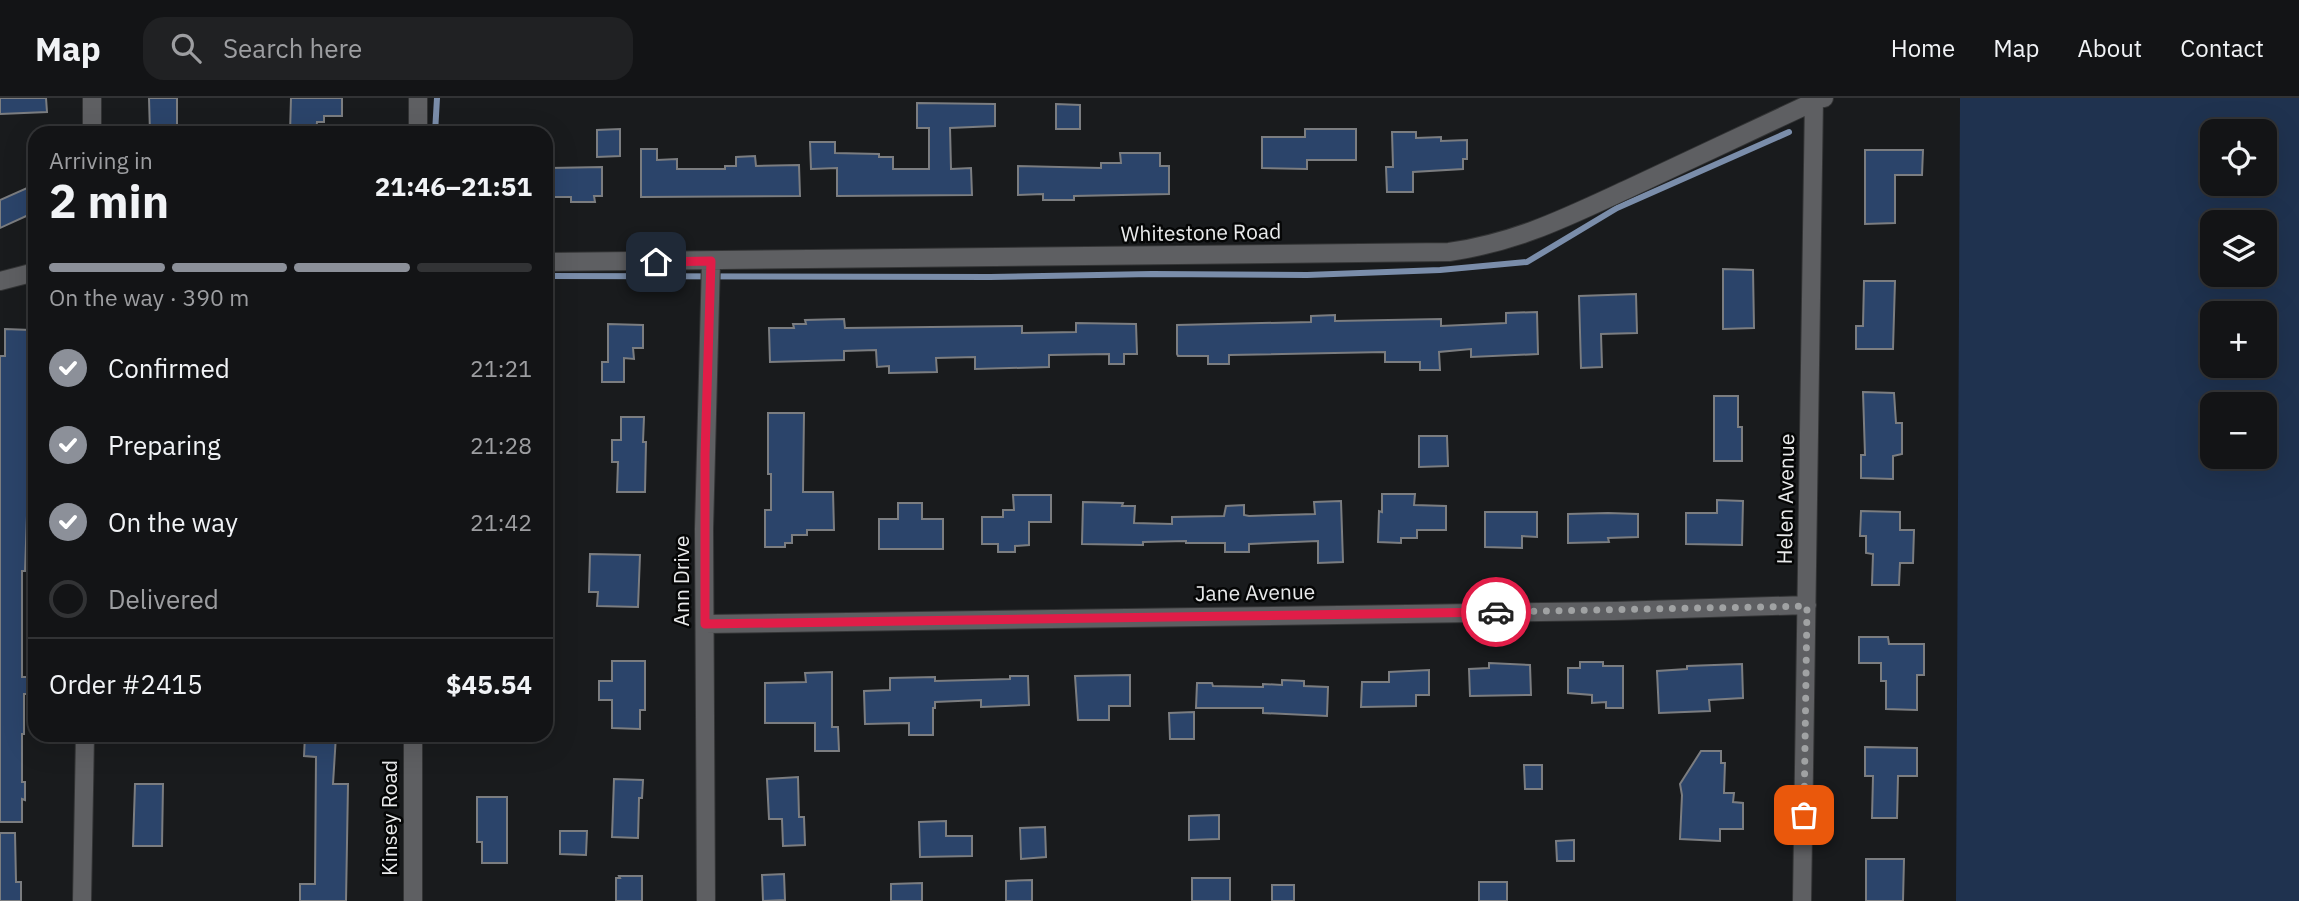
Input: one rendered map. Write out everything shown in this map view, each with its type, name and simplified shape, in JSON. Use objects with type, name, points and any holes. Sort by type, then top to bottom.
[{"type":"street","points":[[92,126],[93,98]]},
{"type":"street","points":[[418,98],[418,126]]},
{"type":"street","name":"Whitestone Road","points":[[553,262],[1175,257],[1460,250],[1520,237],[1818,98]]},
{"type":"street","name":"Helen Avenue","points":[[1802,901],[1818,98]]},
{"type":"street","name":"Ann Drive","points":[[706,901],[706,433],[711,261]]},
{"type":"street","points":[[0,281],[28,274]]},
{"type":"street","name":"Jane Avenue","points":[[705,624],[1807,606]]},
{"type":"street","points":[[82,901],[85,742]]},
{"type":"street","name":"Kinsey Road","points":[[413,742],[413,901]]},
{"type":"shaded area","points":[[1960,98],[2299,98],[2299,901],[1956,901]]},
{"type":"building","points":[[0,98],[46,98],[47,112],[0,114]]},
{"type":"building","points":[[149,98],[177,98],[177,126],[150,126]]},
{"type":"building","points":[[291,98],[342,98],[342,116],[324,116],[324,122],[317,122],[317,126],[290,126]]},
{"type":"building","points":[[917,103],[995,104],[995,126],[950,128],[951,169],[971,168],[972,195],[837,196],[837,168],[811,169],[810,142],[835,142],[835,153],[893,157],[893,169],[929,169],[929,128],[917,128]]},
{"type":"building","points":[[1056,104],[1080,105],[1080,129],[1056,129]]},
{"type":"building","points":[[620,129],[620,156],[597,157],[597,130]]},
{"type":"building","points":[[1305,129],[1356,129],[1356,160],[1307,160],[1307,169],[1262,168],[1262,137],[1305,137]]},
{"type":"building","points":[[1392,132],[1416,132],[1416,138],[1441,137],[1441,141],[1467,140],[1467,159],[1463,159],[1463,169],[1413,172],[1413,192],[1387,192],[1386,167],[1393,167]]},
{"type":"building","points":[[641,149],[657,149],[657,160],[677,159],[677,169],[725,169],[725,166],[736,166],[736,157],[755,156],[756,166],[799,165],[800,196],[641,197]]},
{"type":"building","points":[[1865,150],[1923,150],[1922,175],[1895,175],[1895,223],[1865,224]]},
{"type":"building","points":[[1120,153],[1160,153],[1160,166],[1169,166],[1169,194],[1074,196],[1074,200],[1043,200],[1043,194],[1018,195],[1018,166],[1101,168],[1101,163],[1121,163]]},
{"type":"building","points":[[602,167],[602,196],[594,196],[595,202],[571,202],[571,197],[553,197],[553,168]]},
{"type":"building","points":[[27,188],[28,215],[0,228],[0,200]]},
{"type":"building","points":[[1723,269],[1753,270],[1754,328],[1723,329]]},
{"type":"building","points":[[1864,281],[1895,281],[1893,349],[1856,349],[1856,326],[1863,326]]},
{"type":"building","points":[[1636,294],[1637,333],[1601,334],[1602,367],[1581,368],[1579,296]]},
{"type":"building","points":[[1537,312],[1538,354],[1471,357],[1471,349],[1439,352],[1440,370],[1420,370],[1420,362],[1385,362],[1385,352],[1229,355],[1229,364],[1208,364],[1208,356],[1177,354],[1177,325],[1311,322],[1311,316],[1335,315],[1335,321],[1441,319],[1441,326],[1506,323],[1506,313]]},
{"type":"building","points":[[844,319],[845,328],[1022,326],[1022,333],[1076,332],[1076,323],[1136,324],[1137,354],[1124,354],[1124,364],[1109,364],[1109,354],[1049,355],[1049,367],[975,369],[975,357],[936,358],[937,372],[889,373],[889,366],[877,367],[876,350],[844,351],[844,360],[770,362],[769,328],[794,328],[793,324],[806,324],[805,320]]},
{"type":"building","points":[[608,324],[643,325],[643,348],[633,348],[634,359],[624,358],[624,382],[602,382],[602,362],[608,362]]},
{"type":"building","points":[[5,329],[28,330],[28,488],[25,571],[22,571],[22,677],[27,677],[27,694],[24,694],[22,734],[22,782],[25,782],[25,800],[22,799],[22,822],[0,822],[0,356],[5,356]]},
{"type":"building","points":[[1863,392],[1894,393],[1896,423],[1902,423],[1902,454],[1893,456],[1893,479],[1861,478],[1861,455],[1865,455]]},
{"type":"building","points":[[1714,396],[1738,396],[1742,461],[1714,461]]},
{"type":"building","points":[[768,413],[804,413],[803,492],[833,492],[834,530],[807,530],[807,535],[792,535],[792,543],[785,543],[785,547],[765,547],[765,510],[771,510]]},
{"type":"building","points":[[621,417],[644,417],[645,492],[617,492],[618,462],[612,462],[612,440],[621,440]]},
{"type":"building","points":[[1419,436],[1447,436],[1448,466],[1419,467]]},
{"type":"building","points":[[1382,494],[1415,494],[1414,505],[1446,506],[1446,530],[1417,530],[1417,538],[1401,538],[1401,543],[1378,542]]},
{"type":"building","points":[[1013,495],[1051,495],[1051,522],[1029,522],[1029,545],[1015,546],[1015,552],[998,552],[998,544],[982,544],[982,517],[1003,517],[1003,510],[1014,510]]},
{"type":"building","points":[[1717,500],[1743,501],[1742,545],[1686,544],[1686,513],[1717,513]]},
{"type":"building","points":[[1341,501],[1343,562],[1318,563],[1318,541],[1249,544],[1249,552],[1225,552],[1225,543],[1186,541],[1143,542],[1143,545],[1082,544],[1083,502],[1123,503],[1122,506],[1135,506],[1134,523],[1172,524],[1172,517],[1224,516],[1226,506],[1244,505],[1244,515],[1249,516],[1315,514],[1314,502]]},
{"type":"building","points":[[898,503],[922,503],[922,519],[943,519],[943,549],[879,549],[879,519],[898,519]]},
{"type":"building","points":[[1861,511],[1900,512],[1900,530],[1914,530],[1913,563],[1900,563],[1899,585],[1872,585],[1873,554],[1866,553],[1866,536],[1860,536]]},
{"type":"building","points":[[1485,512],[1537,512],[1537,537],[1522,536],[1522,548],[1485,547]]},
{"type":"building","points":[[1568,514],[1638,514],[1638,537],[1608,538],[1609,542],[1568,543]]},
{"type":"building","points":[[590,554],[640,555],[638,607],[597,606],[598,592],[589,592]]},
{"type":"building","points":[[1859,637],[1888,637],[1889,644],[1924,644],[1924,675],[1917,675],[1917,710],[1886,709],[1886,681],[1881,681],[1881,663],[1859,663]]},
{"type":"building","points":[[612,661],[645,661],[645,710],[640,710],[640,729],[612,728],[612,700],[599,700],[599,681],[612,681]]},
{"type":"building","points":[[1580,662],[1603,662],[1603,666],[1623,666],[1623,708],[1606,708],[1606,702],[1592,703],[1592,695],[1568,693],[1568,668],[1580,668]]},
{"type":"building","points":[[1489,663],[1530,665],[1531,695],[1470,696],[1469,669],[1489,668]]},
{"type":"building","points":[[1742,664],[1743,698],[1709,700],[1710,711],[1659,713],[1657,671],[1687,669],[1687,666]]},
{"type":"building","points":[[1429,670],[1429,695],[1416,695],[1416,706],[1361,707],[1362,682],[1389,682],[1389,672]]},
{"type":"building","points":[[832,672],[832,727],[838,727],[839,751],[815,751],[815,723],[765,723],[765,683],[806,682],[805,673]]},
{"type":"building","points":[[1130,675],[1130,706],[1109,706],[1109,720],[1078,720],[1075,676]]},
{"type":"building","points":[[1010,676],[1028,676],[1029,705],[981,707],[981,700],[935,702],[933,735],[909,735],[909,723],[865,724],[864,691],[890,690],[890,678],[935,677],[935,681],[1010,679]]},
{"type":"building","points":[[1282,680],[1304,681],[1304,686],[1328,687],[1327,716],[1263,713],[1263,708],[1196,708],[1197,683],[1263,687],[1263,684],[1282,685]]},
{"type":"building","points":[[1194,712],[1194,739],[1170,739],[1169,713]]},
{"type":"building","points":[[305,742],[336,742],[333,784],[348,784],[346,901],[300,901],[300,884],[315,884],[316,757],[304,756]]},
{"type":"building","points":[[1865,747],[1917,748],[1917,776],[1898,776],[1897,818],[1872,818],[1873,776],[1865,776]]},
{"type":"building","points":[[1701,751],[1721,751],[1721,763],[1725,763],[1724,793],[1734,793],[1733,802],[1743,803],[1743,829],[1720,829],[1720,841],[1680,839],[1680,784]]},
{"type":"building","points":[[1524,765],[1542,765],[1542,789],[1525,789]]},
{"type":"building","points":[[798,777],[799,817],[804,817],[805,845],[783,846],[782,819],[769,819],[767,779]]},
{"type":"building","points":[[614,779],[643,780],[642,798],[639,798],[638,838],[612,837]]},
{"type":"building","points":[[135,784],[163,784],[162,846],[133,846]]},
{"type":"building","points":[[477,797],[507,797],[507,863],[482,863],[482,842],[477,842]]},
{"type":"building","points":[[1219,815],[1219,839],[1189,840],[1189,816]]},
{"type":"building","points":[[946,821],[946,836],[972,836],[972,856],[920,857],[919,822]]},
{"type":"building","points":[[1045,827],[1046,857],[1021,859],[1020,828]]},
{"type":"building","points":[[560,831],[587,831],[586,855],[560,854]]},
{"type":"building","points":[[0,833],[15,833],[16,882],[21,882],[21,901],[0,901]]},
{"type":"building","points":[[1574,840],[1574,861],[1557,861],[1556,841]]},
{"type":"building","points":[[1866,859],[1904,859],[1903,901],[1866,901]]},
{"type":"building","points":[[784,874],[785,900],[763,901],[762,875]]},
{"type":"building","points":[[619,876],[642,876],[642,901],[616,901],[616,878],[620,878]]},
{"type":"building","points":[[1192,878],[1230,878],[1230,901],[1192,901]]},
{"type":"building","points":[[1032,880],[1032,901],[1006,901],[1006,881]]},
{"type":"building","points":[[1479,882],[1507,882],[1507,901],[1479,901]]},
{"type":"building","points":[[922,883],[922,901],[891,901],[891,884]]},
{"type":"building","points":[[1272,885],[1294,885],[1294,901],[1272,901]]},
{"type":"waterway","points":[[435,126],[437,98]]},
{"type":"waterway","points":[[553,276],[1307,275],[1440,270],[1527,262],[1617,208],[1789,132]]},
{"type":"way so far","points":[[1496,612],[1807,606],[1804,815]]},
{"type":"route","points":[[656,262],[711,261],[705,455],[705,624],[1496,612]]}]
